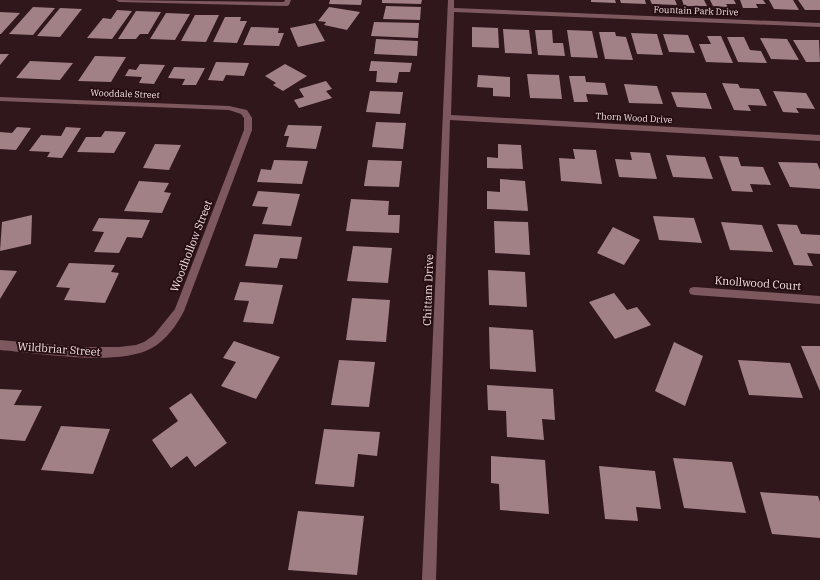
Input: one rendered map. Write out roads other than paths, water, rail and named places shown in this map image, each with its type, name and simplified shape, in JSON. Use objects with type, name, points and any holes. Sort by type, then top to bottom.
[{"type":"street","points":[[119,0],[288,2]]},
{"type":"street","name":"Fountain Park Drive","points":[[451,5],[820,25]]},
{"type":"street","name":"Chittam Drive","points":[[429,580],[451,5]]},
{"type":"street","name":"Wooddale Street","points":[[0,99],[229,108],[244,112],[246,115]]},
{"type":"street","name":"Woodhollow Street","points":[[118,353],[147,346],[168,330],[179,311],[248,130],[248,118],[246,115]]},
{"type":"street","name":"Thorn Wood Drive","points":[[446,117],[820,138]]},
{"type":"street","name":"Knollwood Court","points":[[694,291],[820,300]]},
{"type":"street","name":"Wildbriar Street","points":[[0,345],[118,353]]}]
